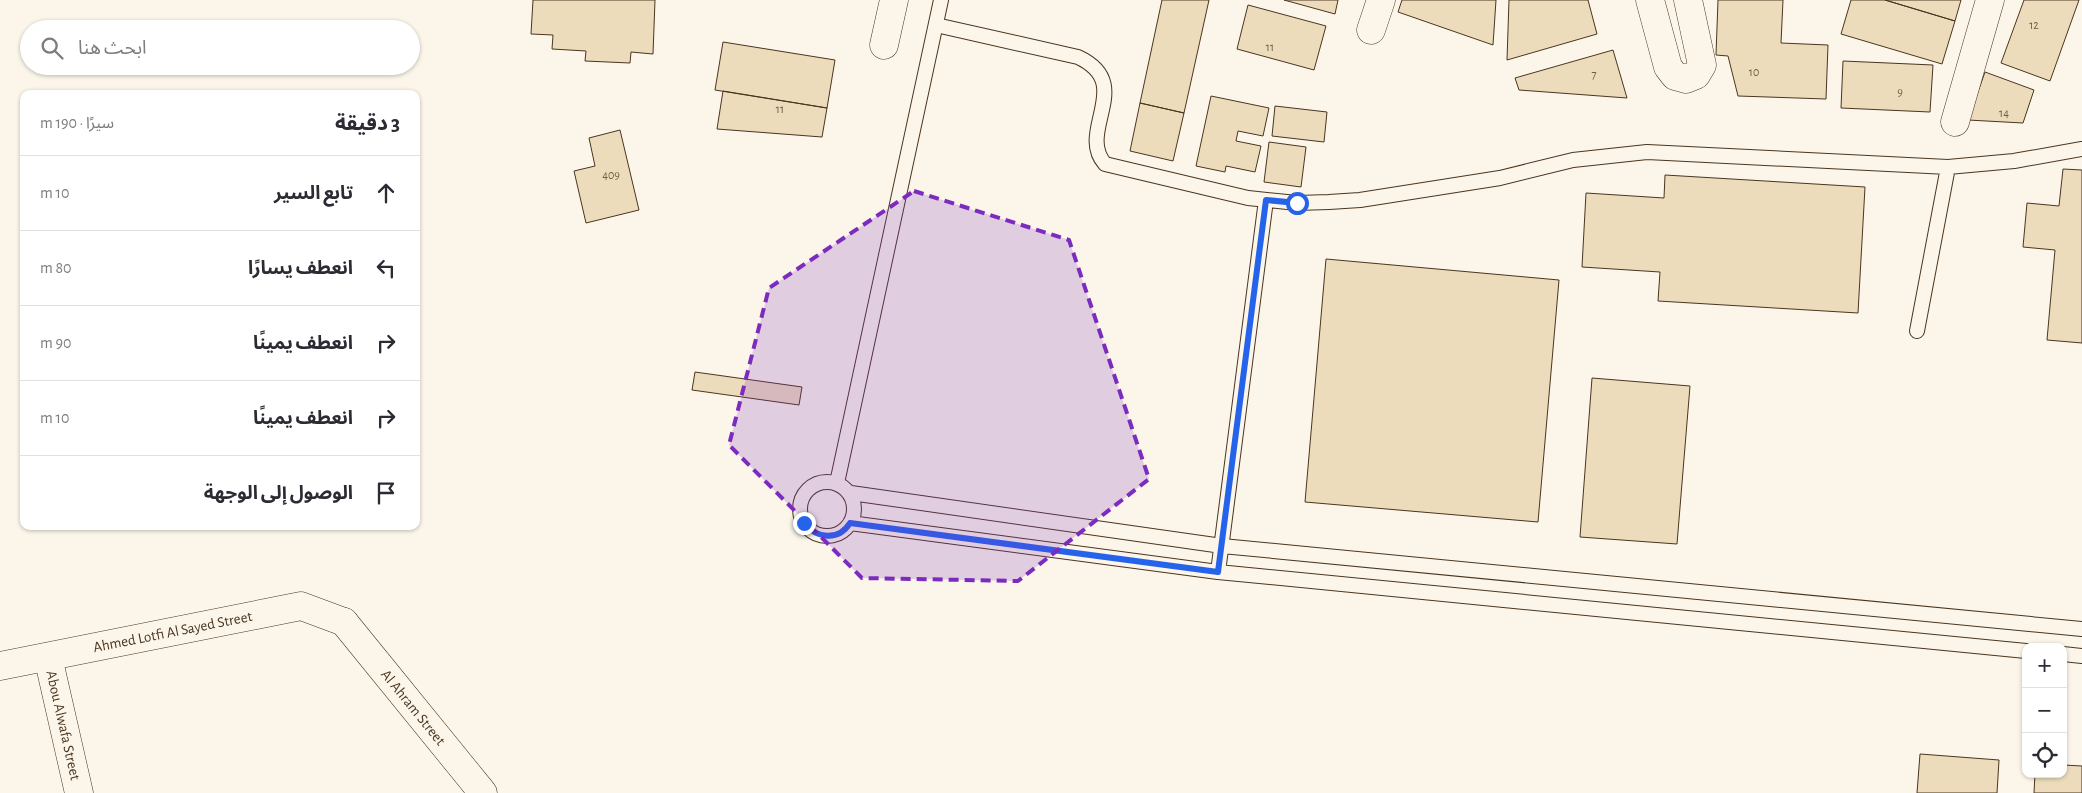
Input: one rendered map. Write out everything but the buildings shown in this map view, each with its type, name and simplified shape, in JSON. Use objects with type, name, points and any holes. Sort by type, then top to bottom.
[{"type":"street","points":[[884,45],[894,0]]},
{"type":"street","points":[[1371,30],[1381,0]]},
{"type":"street","points":[[1650,0],[1668,67],[1675,76],[1686,79],[1696,75],[1702,65],[1688,0]]},
{"type":"street","points":[[1955,122],[1990,0]]},
{"type":"street","name":"Ahmed Lotfi Al Sayed Street","points":[[0,666],[301,606],[344,622]]},
{"type":"street","name":"Al Ahram Street","points":[[344,622],[483,793]]},
{"type":"street","name":"Abou Alwafa Street","points":[[48,657],[79,793]]},
{"type":"lane","points":[[837,482],[941,0]]},
{"type":"lane","points":[[936,25],[1078,57],[1090,62],[1098,71],[1104,83],[1105,95],[1095,146],[1098,156],[1105,164],[1266,200],[1297,203],[1360,200],[1500,178],[1573,160],[1648,152],[1948,167],[2014,161],[2082,149]]},
{"type":"lane","points":[[1917,331],[1948,167]]},
{"type":"lane","points":[[1218,572],[1266,200]]},
{"type":"lane","points":[[851,494],[855,510],[850,523],[842,532],[825,536],[809,529],[800,515],[802,498],[807,490],[821,482],[837,482],[851,494],[1222,546],[2082,629]]},
{"type":"lane","points":[[850,523],[1218,572],[2022,651]]},
{"type":"lane","points":[[2067,654],[2082,656]]},
{"type":"highlighted area","points":[[914,191],[1069,240],[1149,479],[1018,581],[862,578],[729,445],[769,288]]},
{"type":"route","points":[[804,523],[816,534],[825,536],[834,536],[842,532],[850,523],[1218,572],[1266,200],[1297,203]]}]
